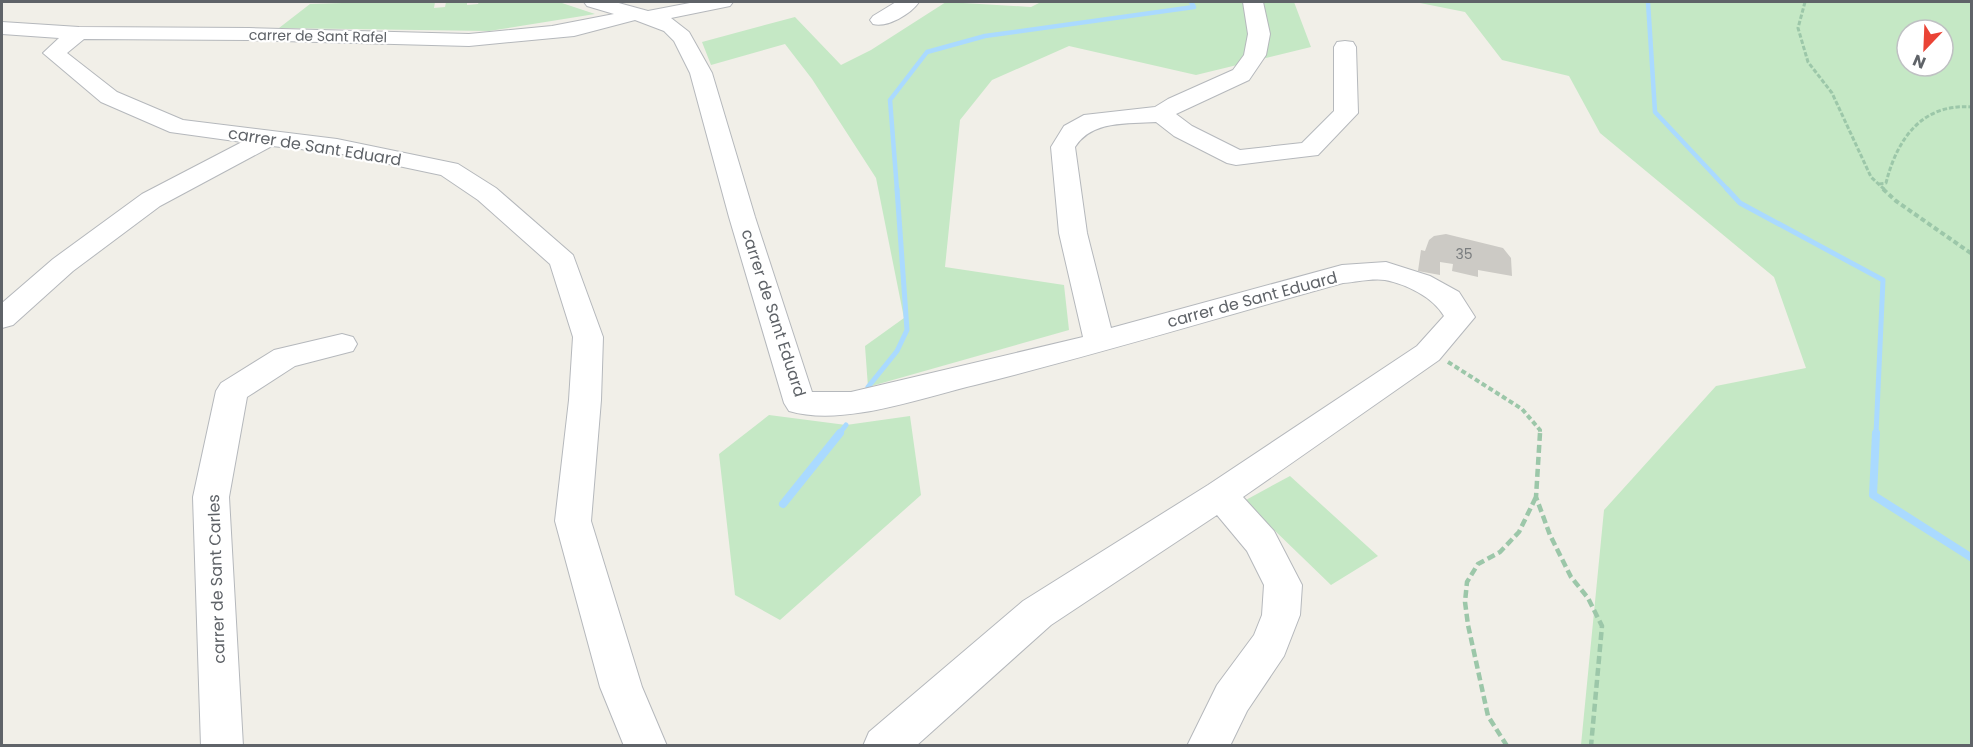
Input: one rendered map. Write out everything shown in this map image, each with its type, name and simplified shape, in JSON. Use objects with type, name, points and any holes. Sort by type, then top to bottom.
[{"type":"street","name":"carrer de Sant Eduard","points":[[594,2],[640,15],[677,30],[694,55],[800,403],[851,404],[1100,343],[1139,330],[1342,274],[1386,271],[1420,282],[1449,299],[1460,317],[1449,333],[1428,353],[1220,495],[1037,613],[884,746]]},
{"type":"street","name":"carrer de Sant Rafel","points":[[2,28],[79,33],[249,34],[469,40],[596,24],[723,2]]},
{"type":"street","points":[[880,20],[909,2]]},
{"type":"street","points":[[1100,343],[1073,232],[1063,147],[1073,131],[1092,120],[1161,114],[1176,104],[1241,75],[1256,55],[1259,34],[1253,2]]},
{"type":"street","name":"carrer de Sant Eduard","points":[[79,33],[54,53],[109,97],[178,127],[337,146],[449,169],[487,194],[563,261],[588,337],[585,400],[573,521],[621,687],[646,746]]},
{"type":"street","points":[[1161,114],[1183,131],[1236,158],[1309,150],[1346,113],[1345,47]]},
{"type":"street","points":[[2,318],[63,265],[151,200],[268,138]]},
{"type":"street","name":"carrer de Sant Carles","points":[[222,746],[211,497],[232,391],[285,358],[342,344]]},
{"type":"street","points":[[1208,746],[1232,698],[1270,644],[1281,615],[1283,585],[1261,541],[1220,495]]},
{"type":"path","points":[[1805,2],[1798,28],[1808,62],[1832,93],[1871,177],[1896,201],[1971,254]]},
{"type":"path","points":[[1879,184],[1886,183],[1889,164],[1904,137],[1937,109],[1953,105],[1971,107]]},
{"type":"path","points":[[1428,353],[1452,365],[1522,409],[1540,430],[1536,497],[1519,532],[1500,552],[1479,564],[1467,582],[1468,625],[1488,716],[1507,746]]},
{"type":"path","points":[[1536,497],[1550,535],[1571,577],[1588,598],[1602,626],[1591,746]]},
{"type":"green space","points":[[435,2],[434,8],[445,7],[446,2],[467,2],[467,5],[479,2],[559,2],[595,14],[489,31],[279,28],[310,4]]},
{"type":"green space","points":[[946,2],[1031,7],[1041,2],[1294,2],[1311,47],[1196,75],[1069,46],[992,80],[960,120],[945,267],[1064,285],[1069,330],[868,387],[865,346],[904,318],[876,178],[812,79],[785,44],[711,65],[702,42],[795,17],[841,65],[871,50]]},
{"type":"green space","points":[[1415,2],[1971,2],[1971,745],[1581,745],[1604,510],[1716,386],[1806,368],[1774,277],[1600,133],[1569,76],[1502,60],[1465,12]]},
{"type":"green space","points":[[769,415],[846,425],[910,416],[921,495],[780,620],[735,595],[719,454]]},
{"type":"green space","points":[[1290,476],[1378,556],[1331,585],[1244,501]]},
{"type":"building","points":[[1446,234],[1503,248],[1511,258],[1512,276],[1478,270],[1478,277],[1452,271],[1453,264],[1440,262],[1440,275],[1418,271],[1421,250],[1425,251],[1429,240],[1434,236]]},
{"type":"waterway","points":[[897,190],[890,100],[927,52],[985,36],[1194,7],[1191,2]]},
{"type":"waterway","points":[[1648,2],[1655,112],[1728,190]]},
{"type":"waterway","points":[[868,387],[897,351],[907,330],[897,189]]},
{"type":"waterway","points":[[1727,189],[1740,203],[1883,280],[1876,434]]},
{"type":"waterway","points":[[839,434],[846,425]]},
{"type":"waterway","points":[[783,504],[840,433]]},
{"type":"waterway","points":[[1876,433],[1873,495],[1972,558]]}]
